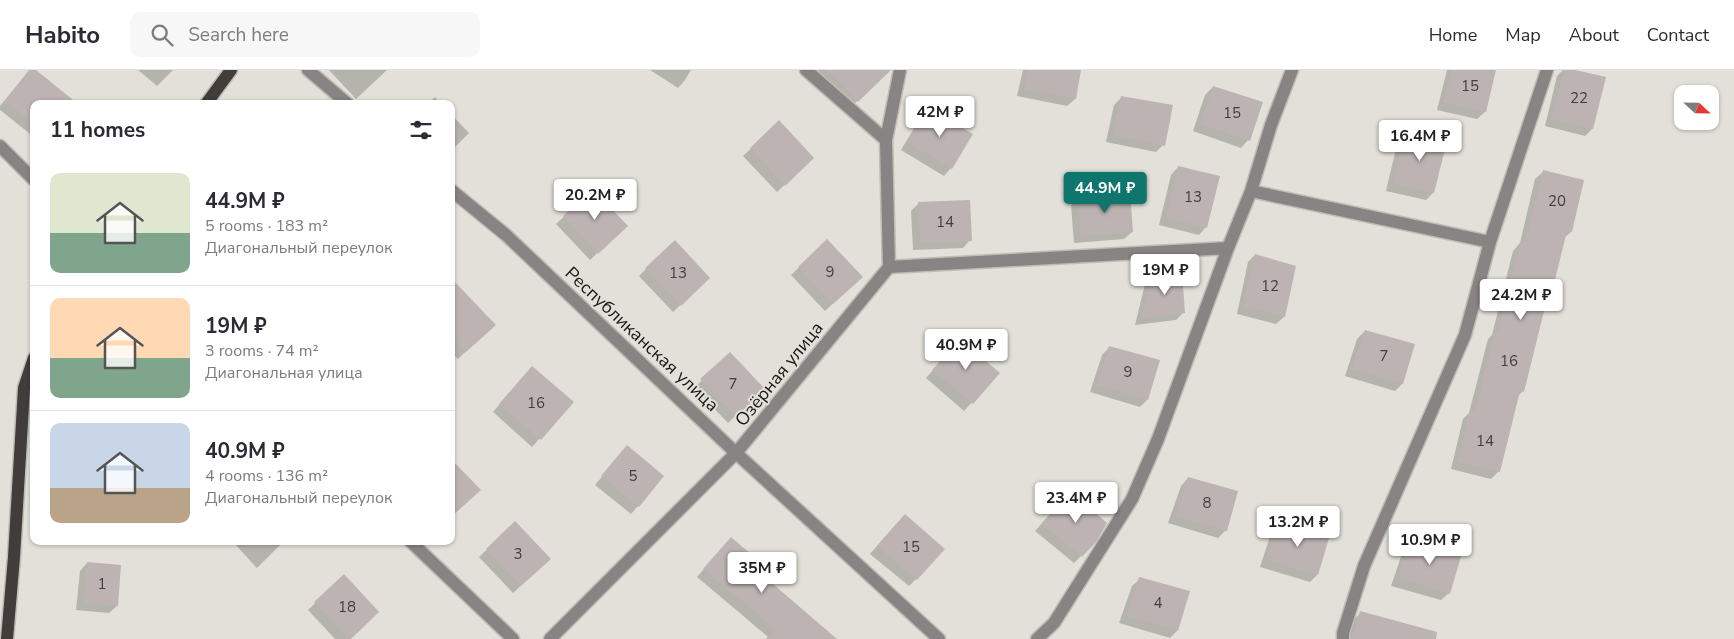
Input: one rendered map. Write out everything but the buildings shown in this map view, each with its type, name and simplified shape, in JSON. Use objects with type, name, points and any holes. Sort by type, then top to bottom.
[{"type":"main road","points":[[209,100],[231,70]]},
{"type":"main road","points":[[7,639],[24,388],[30,370]]},
{"type":"street","points":[[308,70],[343,100]]},
{"type":"street","points":[[806,70],[886,140]]},
{"type":"street","points":[[900,70],[886,140],[889,267],[1228,248]]},
{"type":"street","points":[[1037,639],[1054,623],[1132,499],[1158,439],[1228,248],[1251,191],[1271,125],[1292,70]]},
{"type":"street","points":[[1343,639],[1343,633],[1364,566],[1465,335],[1490,242],[1547,70]]},
{"type":"street","points":[[0,146],[30,176]]},
{"type":"street","points":[[1251,191],[1490,242]]},
{"type":"street","name":"Республиканская улица","points":[[455,193],[506,235],[736,453],[939,639]]},
{"type":"street","name":"Озёрная улица","points":[[550,639],[736,453],[889,267]]},
{"type":"street","points":[[414,545],[513,639]]}]
